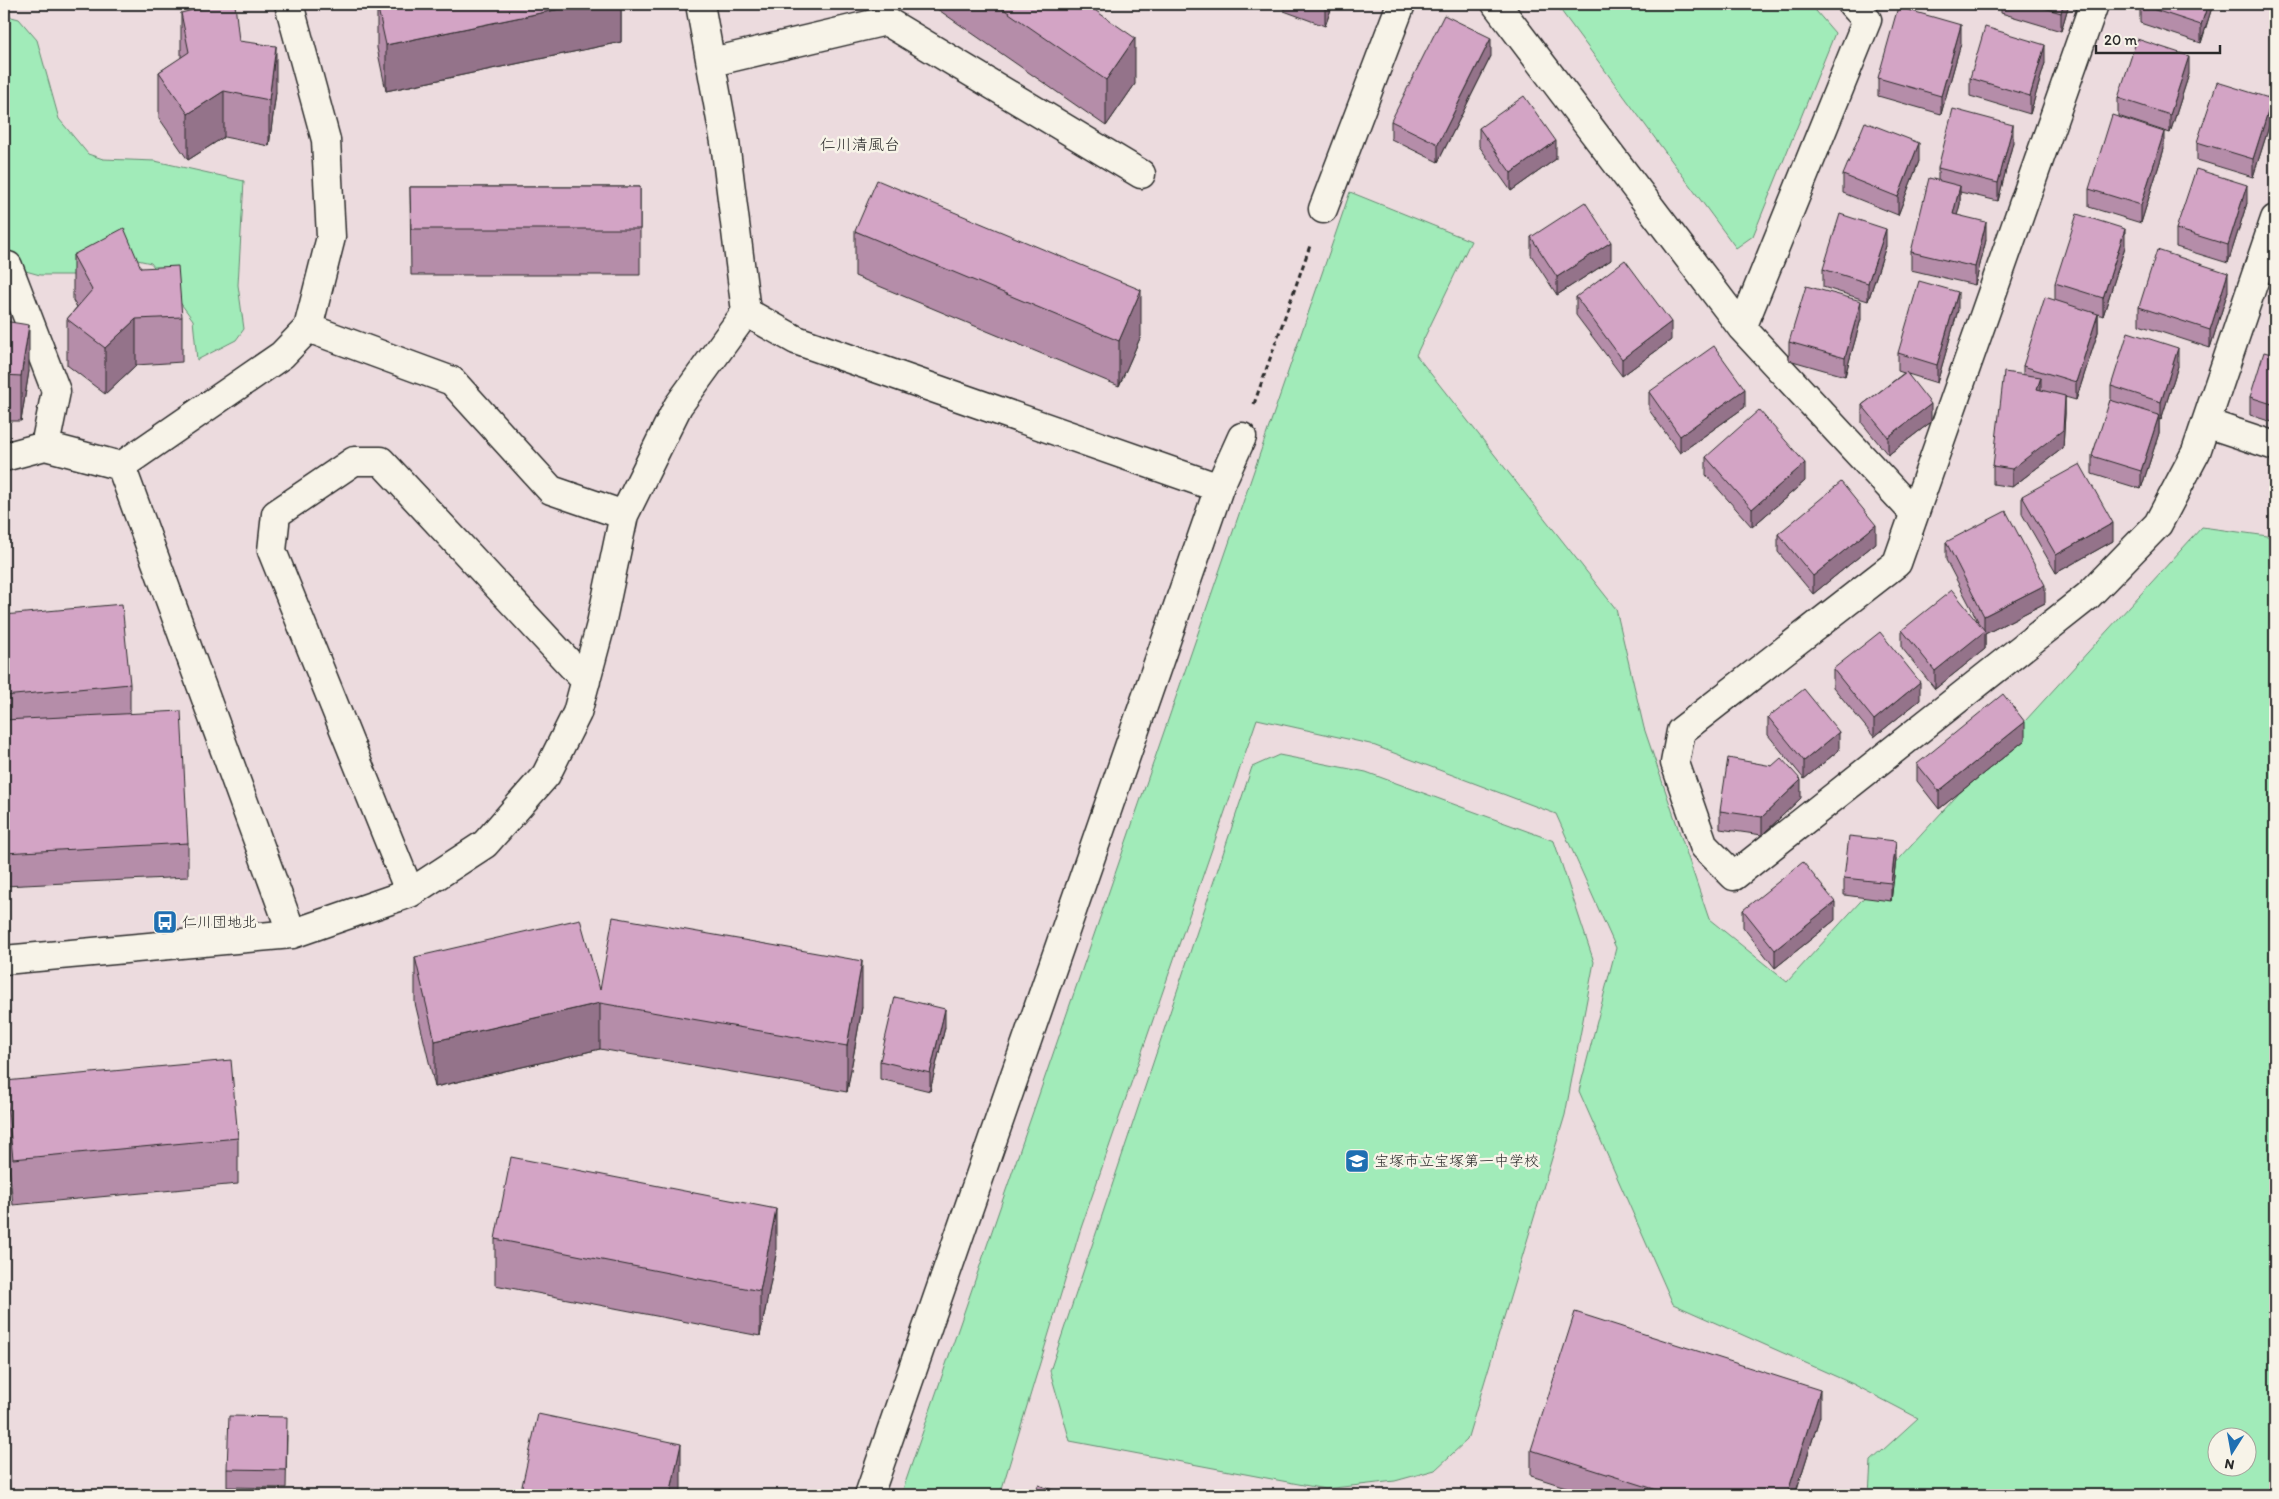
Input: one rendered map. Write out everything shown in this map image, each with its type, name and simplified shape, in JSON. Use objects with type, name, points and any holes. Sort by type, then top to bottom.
[{"type":"street","points":[[4,457],[45,446],[121,466],[282,355],[308,328],[331,237],[326,140],[289,4]]},
{"type":"street","points":[[4,960],[292,934],[410,893],[485,844],[546,775],[577,713],[601,624],[624,515],[678,406],[746,312],[725,142],[700,4]]},
{"type":"street","points":[[1323,209],[1401,4]]},
{"type":"street","points":[[1496,4],[1742,328],[1914,513]]},
{"type":"street","points":[[1742,328],[1867,20],[1852,4]]},
{"type":"street","points":[[2094,4],[1897,563],[1681,731],[1675,763],[1704,846],[1734,876],[2088,596],[2158,524],[2196,452],[2275,220]]},
{"type":"street","points":[[712,62],[886,21],[1141,174]]},
{"type":"street","points":[[4,265],[8,266],[56,391],[45,446]]},
{"type":"street","points":[[746,312],[796,340],[1220,488]]},
{"type":"street","points":[[308,328],[452,381],[551,490],[624,515]]},
{"type":"street","points":[[2206,424],[2275,446]]},
{"type":"street","points":[[869,1495],[1220,488],[1242,437]]},
{"type":"street","points":[[410,893],[272,551],[276,514],[354,461],[381,461],[586,681]]},
{"type":"street","points":[[121,466],[292,934]]},
{"type":"path","points":[[1242,437],[1323,209]]},
{"type":"green space","points":[[1556,4],[1810,4],[1835,33],[1753,236],[1736,248]]},
{"type":"green space","points":[[4,15],[19,19],[37,40],[59,119],[88,154],[103,159],[155,161],[244,181],[238,285],[244,329],[236,340],[197,360],[193,320],[151,263],[124,257],[83,275],[40,275],[4,265]]},
{"type":"green space","points":[[1350,192],[1471,241],[1416,355],[1616,609],[1644,728],[1709,919],[1787,982],[2202,527],[2275,537],[2275,1495],[1869,1495],[1871,1461],[1918,1418],[1853,1384],[1673,1304],[1579,1091],[1616,948],[1556,814],[1370,744],[1257,719],[1080,1231],[1000,1495],[901,1495]]},
{"type":"green space","name":"宝塚市立宝塚第一中学校","points":[[1279,755],[1366,772],[1554,841],[1594,962],[1565,1115],[1467,1440],[1435,1470],[1395,1481],[1325,1489],[1070,1441],[1050,1371],[1252,767]]},
{"type":"building","points":[[217,4],[235,4],[239,41],[276,46],[269,100],[224,91],[188,114],[159,72],[189,52],[181,13]]},
{"type":"building","points":[[377,4],[584,4],[386,45]]},
{"type":"building","points":[[996,4],[1086,4],[1135,38],[1106,80]]},
{"type":"building","points":[[1313,4],[1327,4],[1325,8]]},
{"type":"building","points":[[2031,4],[2063,4],[2061,13]]},
{"type":"building","points":[[2141,4],[2208,4],[2201,25]]},
{"type":"building","points":[[1898,7],[1961,25],[1941,96],[1878,78]]},
{"type":"building","points":[[1444,15],[1491,38],[1438,144],[1391,121]]},
{"type":"building","points":[[1985,27],[2045,45],[2030,96],[1970,78]]},
{"type":"building","points":[[2137,39],[2189,56],[2170,115],[2118,98]]},
{"type":"building","points":[[2217,82],[2272,99],[2253,159],[2197,142]]},
{"type":"building","points":[[1524,96],[1556,141],[1511,173],[1479,128]]},
{"type":"building","points":[[1953,109],[2013,125],[1998,183],[1938,168]]},
{"type":"building","points":[[2112,115],[2164,132],[2141,205],[2089,189]]},
{"type":"building","points":[[1865,122],[1919,143],[1898,197],[1843,175]]},
{"type":"building","points":[[2196,169],[2247,185],[2228,245],[2176,229]]},
{"type":"building","points":[[1929,178],[1960,186],[1953,214],[1986,222],[1975,267],[1911,252]]},
{"type":"building","points":[[877,180],[1141,290],[1119,341],[855,231]]},
{"type":"building","points":[[410,187],[640,187],[640,229],[411,229]]},
{"type":"building","points":[[1585,202],[1611,242],[1557,277],[1531,237]]},
{"type":"building","points":[[1840,214],[1886,229],[1868,283],[1823,269]]},
{"type":"building","points":[[2077,214],[2125,229],[2103,298],[2055,283]]},
{"type":"building","points":[[124,228],[141,268],[178,266],[182,317],[136,319],[105,348],[67,319],[92,290],[73,255]]},
{"type":"building","points":[[2157,250],[2228,273],[2210,330],[2139,307]]},
{"type":"building","points":[[1625,260],[1671,322],[1622,359],[1576,297]]},
{"type":"building","points":[[1919,281],[1958,292],[1937,365],[1898,353]]},
{"type":"building","points":[[1806,286],[1861,301],[1845,358],[1789,342]]},
{"type":"building","points":[[2045,297],[2098,314],[2076,382],[2023,366]]},
{"type":"building","points":[[4,321],[29,325],[21,376],[4,375]]},
{"type":"building","points":[[2128,332],[2178,348],[2161,402],[2111,386]]},
{"type":"building","points":[[1714,346],[1745,389],[1680,436],[1649,392]]},
{"type":"building","points":[[2264,352],[2275,355],[2275,405],[2250,397]]},
{"type":"building","points":[[1906,372],[1931,404],[1888,437],[1862,405]]},
{"type":"building","points":[[2004,372],[2041,377],[2037,389],[2065,396],[2063,430],[2012,469],[1993,466]]},
{"type":"building","points":[[2110,400],[2159,415],[2141,471],[2092,456]]},
{"type":"building","points":[[1759,410],[1805,463],[1752,509],[1706,457]]},
{"type":"building","points":[[2080,464],[2113,523],[2056,555],[2022,496]]},
{"type":"building","points":[[1841,482],[1876,525],[1813,576],[1778,534]]},
{"type":"building","points":[[2006,511],[2045,585],[1984,616],[1946,542]]},
{"type":"building","points":[[1952,590],[1985,631],[1935,671],[1902,630]]},
{"type":"building","points":[[122,604],[130,684],[4,696],[4,615]]},
{"type":"building","points":[[1880,632],[1920,682],[1874,720],[1833,669]]},
{"type":"building","points":[[1804,689],[1839,732],[1804,761],[1768,717]]},
{"type":"building","points":[[2003,694],[2025,722],[1939,791],[1917,764]]},
{"type":"building","points":[[181,711],[188,843],[4,853],[4,720]]},
{"type":"building","points":[[1728,758],[1772,766],[1781,758],[1801,780],[1762,817],[1720,811]]},
{"type":"building","points":[[1849,836],[1896,841],[1891,883],[1844,878]]},
{"type":"building","points":[[1803,862],[1835,902],[1775,950],[1743,910]]},
{"type":"building","points":[[613,917],[862,961],[847,1046],[600,1003],[435,1041],[415,957],[580,919],[600,990]]},
{"type":"building","points":[[895,997],[945,1009],[930,1073],[880,1061]]},
{"type":"building","points":[[231,1060],[238,1138],[13,1159],[5,1081]]},
{"type":"building","points":[[511,1157],[776,1209],[760,1291],[495,1239]]},
{"type":"building","points":[[1575,1312],[1820,1390],[1787,1495],[1673,1495],[1531,1450]]},
{"type":"building","points":[[538,1414],[681,1444],[670,1495],[520,1495]]},
{"type":"building","points":[[229,1416],[287,1417],[286,1470],[227,1469]]},
{"type":"building","points":[[1038,1485],[1068,1495],[1035,1495]]},
{"type":"place","name":"仁川団地北","points":[[165,922]]},
{"type":"place","name":"宝塚市立宝塚第一中学校","points":[[1357,1161]]},
{"type":"district","name":"仁川清風台","points":[[860,144]]}]
